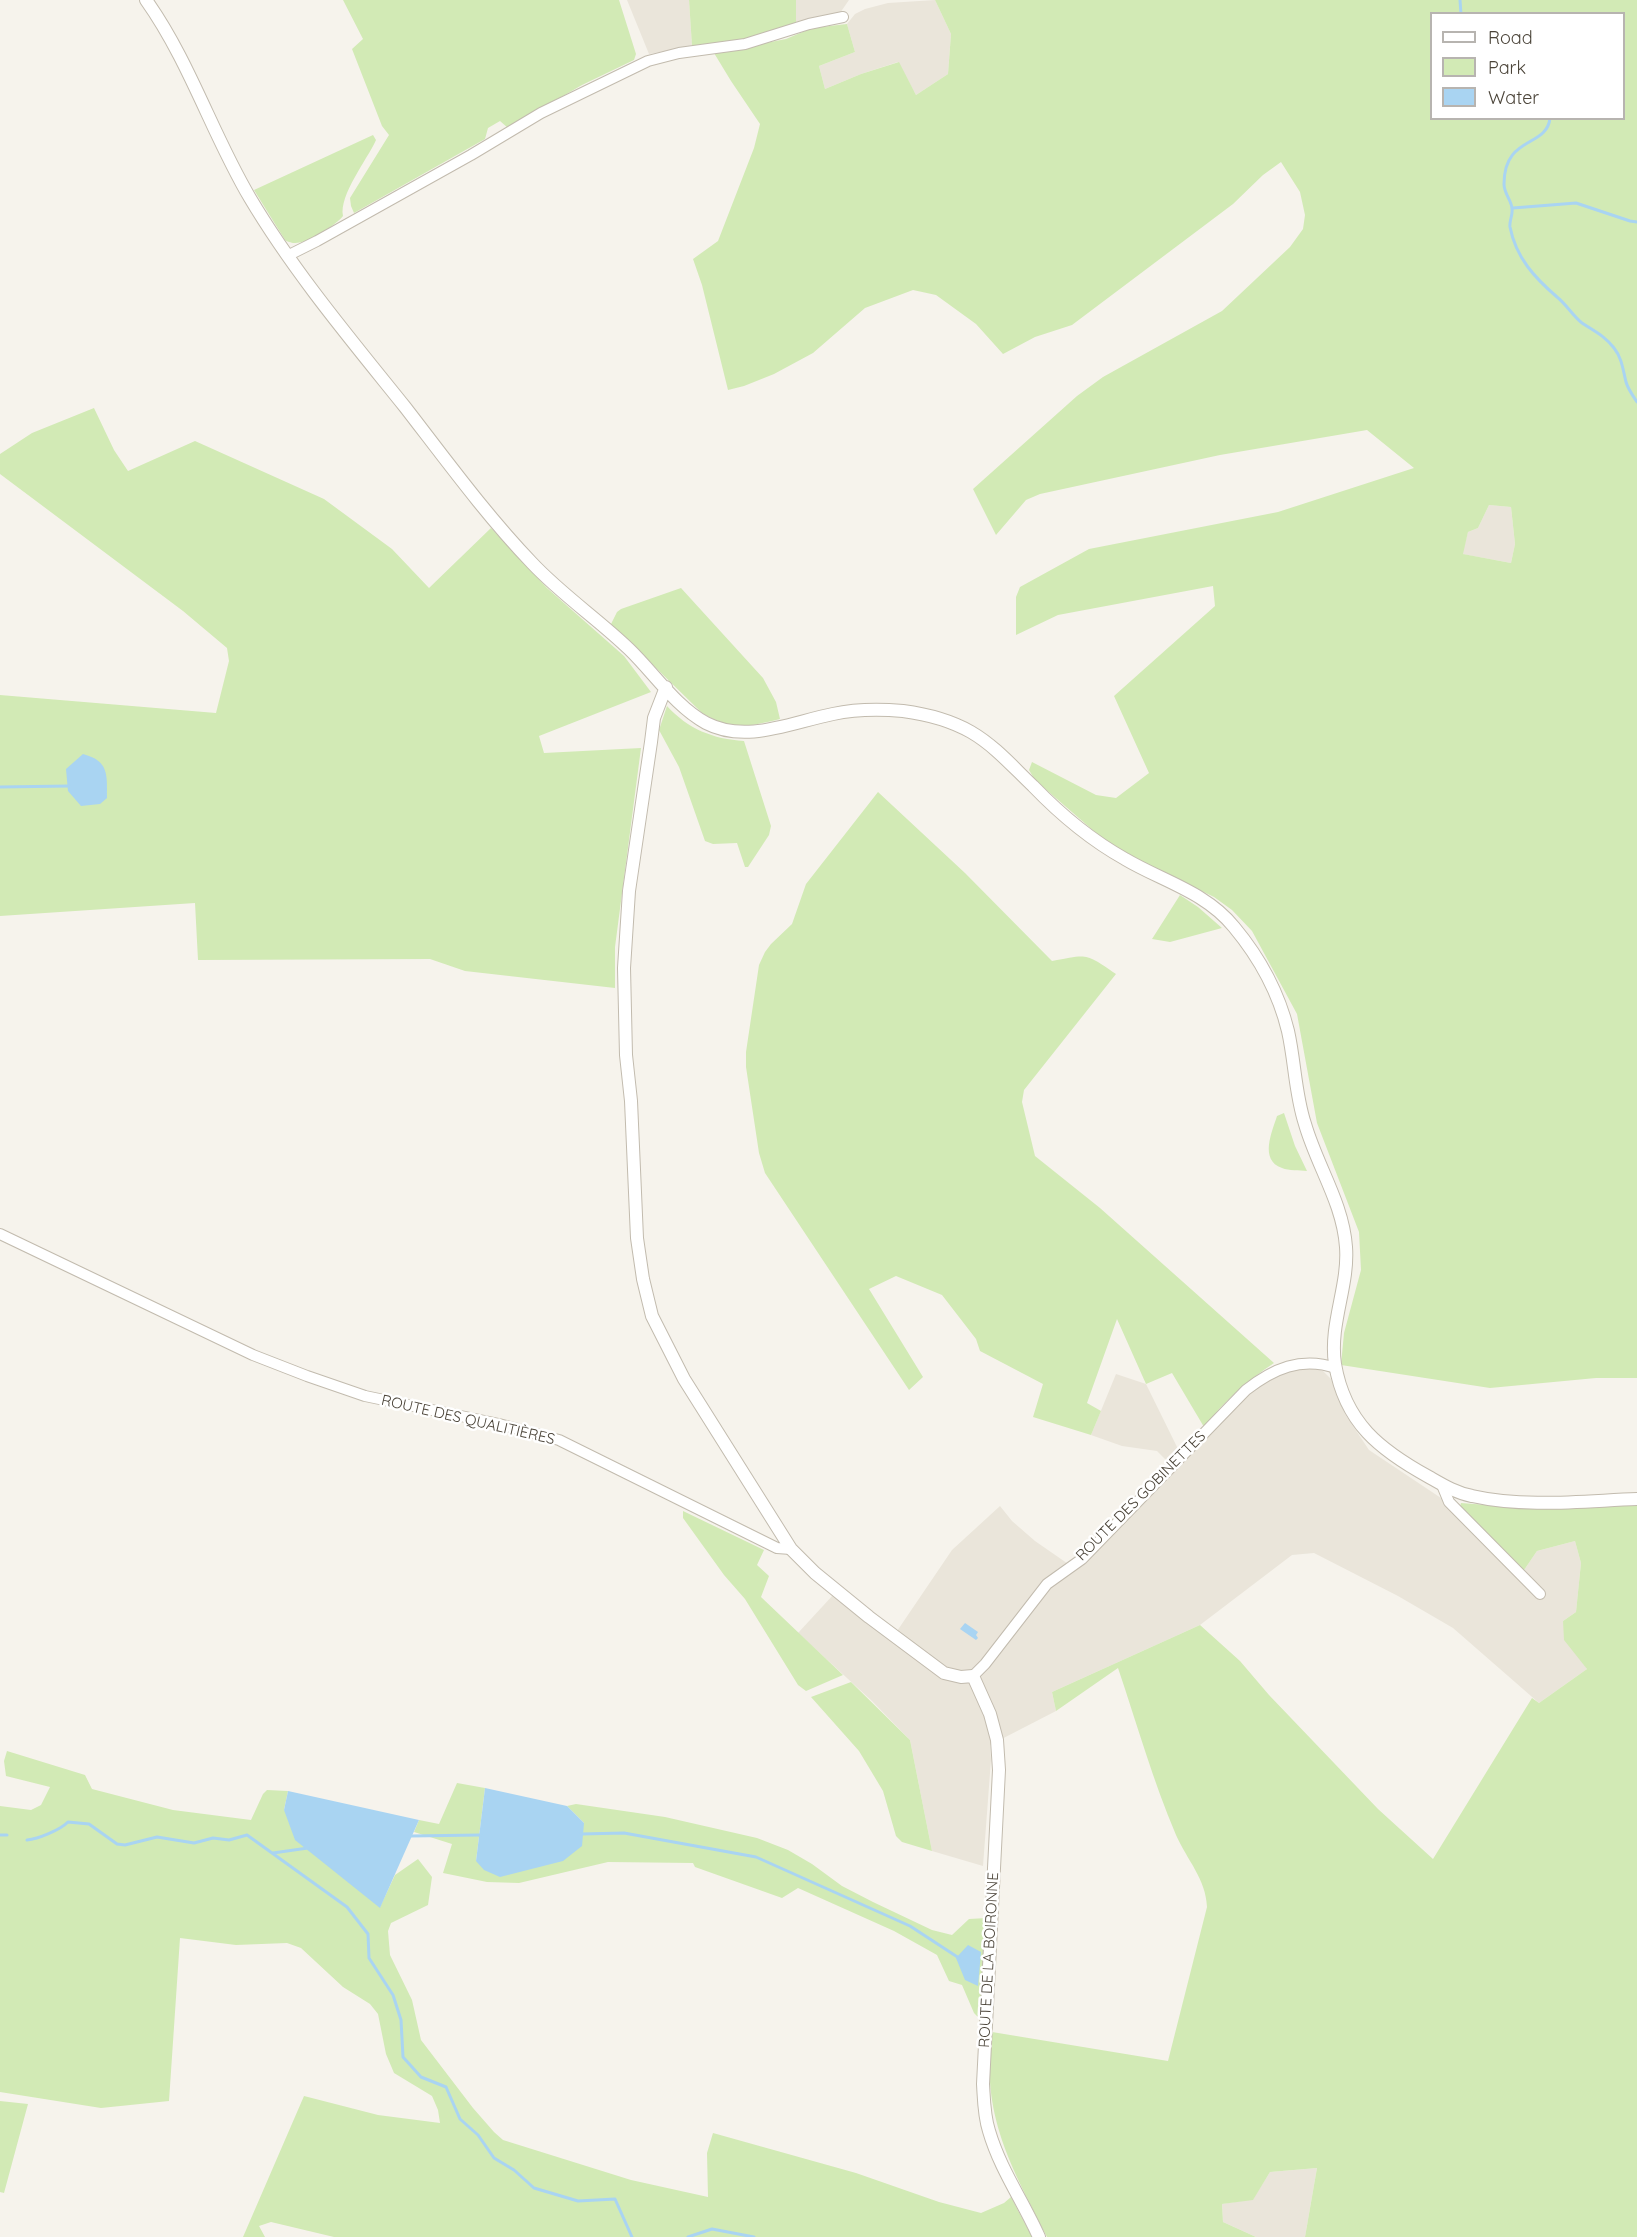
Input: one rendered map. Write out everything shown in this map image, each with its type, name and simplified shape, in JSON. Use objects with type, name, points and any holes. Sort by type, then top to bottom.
[{"type":"street","points":[[146,0],[178,50],[250,199],[384,381],[514,544],[543,575],[602,624],[695,716],[730,731],[760,731],[824,715],[862,710],[909,712],[952,723],[970,731],[994,748],[1036,790],[1087,834],[1127,860],[1200,897],[1225,916],[1251,949],[1277,996],[1289,1034],[1302,1118],[1315,1155],[1342,1216],[1347,1262],[1336,1327],[1336,1368],[1344,1395],[1353,1414],[1378,1446],[1442,1485],[1474,1497],[1509,1501],[1637,1499]]},
{"type":"street","points":[[289,255],[471,155],[541,113],[648,61],[672,54],[745,44],[809,24],[843,17]]},
{"type":"street","points":[[666,687],[653,726],[629,891],[626,929],[625,1038],[639,1255],[648,1303],[670,1354],[791,1549]]},
{"type":"street","name":"ROUTE DES QUALITIÈRES","points":[[0,1234],[253,1355],[285,1368],[365,1396],[542,1434],[579,1449],[777,1548],[791,1549],[824,1580],[944,1673],[961,1677],[973,1676]]},
{"type":"street","name":"ROUTE DES GOBINETTES","points":[[973,1676],[985,1664],[1047,1584],[1082,1559],[1246,1390],[1272,1371],[1286,1366],[1306,1363],[1324,1364],[1336,1368]]},
{"type":"street","points":[[1442,1485],[1449,1502],[1540,1594]]},
{"type":"street","name":"ROUTE DE LA BOIRONNE","points":[[973,1676],[997,1740],[999,1770],[983,2084],[986,2118],[1006,2175],[1039,2237]]},
{"type":"shaded area","points":[[627,0],[689,0],[692,46],[649,54]]},
{"type":"shaded area","points":[[796,0],[849,0],[840,13],[796,23]]},
{"type":"shaded area","points":[[935,0],[951,34],[948,74],[916,95],[898,62],[825,89],[819,66],[855,52],[847,24],[855,14],[888,3]]},
{"type":"shaded area","points":[[1489,505],[1511,507],[1515,544],[1511,563],[1462,554],[1468,532],[1478,528]]},
{"type":"shaded area","points":[[1304,1368],[1323,1371],[1331,1379],[1345,1414],[1369,1450],[1459,1510],[1522,1573],[1537,1551],[1575,1541],[1581,1563],[1576,1612],[1563,1621],[1587,1669],[1539,1703],[1453,1628],[1398,1596],[1314,1553],[1292,1555],[1200,1625],[1052,1692],[1056,1711],[990,1745],[991,1760],[983,1866],[932,1851],[910,1740],[872,1701],[798,1633],[834,1594],[893,1637],[952,1550],[1000,1506],[1012,1521],[1035,1541],[1074,1568],[1255,1389],[1281,1373]]},
{"type":"shaded area","points":[[1116,1374],[1146,1384],[1179,1451],[1169,1463],[1157,1451],[1122,1446],[1091,1435]]},
{"type":"shaded area","points":[[1317,2168],[1305,2237],[1256,2237],[1223,2222],[1222,2204],[1253,2199],[1270,2172]]},
{"type":"green space","points":[[343,0],[619,0],[636,54],[634,60],[582,85],[508,128],[500,121],[488,128],[485,139],[354,213],[350,198],[389,135],[382,126],[352,49],[363,39]]},
{"type":"green space","points":[[689,0],[796,0],[796,23],[747,39],[692,46]]},
{"type":"green space","points":[[935,0],[1637,0],[1637,1378],[1596,1378],[1490,1388],[1341,1365],[1344,1333],[1361,1270],[1359,1232],[1317,1123],[1297,1014],[1252,931],[1232,910],[1214,897],[1129,856],[1103,839],[1035,780],[1029,770],[1032,762],[1096,795],[1116,798],[1149,773],[1114,696],[1215,606],[1213,586],[1058,615],[1016,635],[1016,597],[1020,587],[1089,549],[1278,512],[1414,468],[1367,430],[1220,455],[1040,494],[1026,500],[996,535],[973,489],[1077,396],[1103,377],[1222,311],[1290,247],[1303,229],[1305,215],[1300,192],[1281,162],[1263,175],[1233,204],[1072,325],[1035,337],[1003,354],[976,324],[936,295],[913,290],[865,308],[813,353],[774,374],[728,390],[702,285],[693,259],[718,241],[754,148],[760,124],[714,53],[786,39],[812,28],[847,24],[855,52],[819,66],[825,89],[899,62],[916,95],[948,74],[951,34]],"holes":[[[1489,505],[1511,507],[1515,544],[1511,563],[1463,554],[1468,532],[1478,528]]]},
{"type":"green space","points":[[373,135],[376,140],[349,188],[345,198],[343,216],[327,229],[306,241],[294,243],[285,240],[254,190]]},
{"type":"green space","points":[[94,408],[114,450],[128,471],[195,441],[324,499],[392,549],[429,588],[491,528],[547,588],[624,656],[651,692],[539,736],[544,753],[641,748],[615,947],[615,988],[465,971],[430,959],[198,960],[195,903],[0,916],[0,695],[216,713],[229,661],[227,648],[183,611],[0,474],[0,454],[32,433]]},
{"type":"green space","points":[[681,588],[763,678],[776,702],[780,719],[740,726],[723,723],[702,713],[611,624],[621,609]]},
{"type":"green space","points":[[667,706],[692,727],[722,738],[744,741],[771,826],[769,835],[748,867],[745,867],[737,843],[713,844],[705,841],[679,767],[659,730]]},
{"type":"green space","points":[[878,792],[965,873],[1052,961],[1086,957],[1116,974],[1024,1090],[1022,1102],[1035,1156],[1100,1208],[1274,1363],[1236,1392],[1204,1427],[1172,1373],[1146,1384],[1117,1319],[1087,1403],[1101,1411],[1091,1435],[1033,1417],[1043,1384],[980,1351],[976,1339],[942,1295],[896,1276],[869,1289],[923,1377],[909,1390],[765,1173],[759,1153],[746,1067],[746,1052],[759,965],[771,944],[792,924],[806,884]]},
{"type":"green space","points":[[1180,895],[1222,928],[1170,942],[1152,939]]},
{"type":"green space","points":[[1284,1113],[1295,1146],[1307,1171],[1285,1169],[1271,1159],[1269,1145],[1272,1130],[1277,1116]]},
{"type":"green space","points":[[1461,1503],[1526,1508],[1637,1504],[1637,2237],[1305,2237],[1317,2168],[1270,2172],[1253,2200],[1222,2204],[1223,2222],[1256,2237],[1047,2237],[1011,2163],[995,2115],[989,2062],[992,2032],[1168,2061],[1207,1907],[1200,1879],[1176,1835],[1160,1794],[1118,1668],[1056,1711],[1052,1692],[1200,1625],[1240,1661],[1269,1695],[1378,1809],[1433,1859],[1532,1698],[1539,1703],[1587,1669],[1564,1640],[1563,1621],[1576,1612],[1581,1563],[1575,1541],[1537,1551],[1522,1573],[1459,1510]]},
{"type":"green space","points":[[683,1511],[764,1550],[757,1565],[769,1576],[761,1597],[843,1675],[806,1691],[798,1685],[745,1599],[724,1575],[683,1518]]},
{"type":"green space","points":[[851,1682],[910,1740],[932,1851],[902,1842],[896,1836],[883,1791],[859,1751],[811,1697]]},
{"type":"green space","points":[[7,1751],[85,1775],[92,1789],[173,1810],[251,1820],[267,1790],[288,1791],[284,1810],[380,1907],[395,1875],[418,1859],[432,1877],[428,1905],[391,1923],[388,1931],[390,1955],[412,2000],[421,2040],[473,2108],[503,2140],[631,2180],[708,2197],[707,2153],[713,2133],[856,2173],[939,2202],[981,2213],[1004,2203],[1011,2197],[1032,2237],[334,2237],[271,2222],[259,2226],[265,2237],[243,2237],[304,2096],[378,2115],[440,2123],[432,2096],[394,2073],[386,2054],[378,2014],[370,2004],[343,1987],[301,1948],[287,1943],[236,1945],[180,1938],[169,2101],[101,2108],[0,2092],[0,1806],[31,1810],[41,1805],[50,1787],[6,1776],[4,1761]]},
{"type":"green space","points":[[457,1783],[485,1788],[476,1861],[584,1823],[567,1806],[576,1804],[665,1817],[757,1838],[788,1850],[842,1886],[932,1930],[952,1935],[969,1919],[987,1918],[980,2019],[974,2013],[962,1985],[949,1981],[937,1955],[894,1931],[798,1888],[782,1898],[695,1867],[693,1863],[608,1862],[519,1883],[487,1882],[443,1873],[452,1844],[414,1832],[419,1820],[439,1824]]},
{"type":"green space","points":[[0,2101],[28,2104],[4,2193],[0,2192]]},
{"type":"water","points":[[83,754],[98,760],[105,770],[107,798],[100,804],[81,806],[68,791],[66,769]]},
{"type":"water","points":[[965,1623],[978,1632],[976,1640],[960,1629]]},
{"type":"water","points":[[485,1788],[567,1806],[584,1823],[582,1846],[563,1861],[500,1877],[484,1870],[476,1861]]},
{"type":"water","points":[[288,1791],[419,1820],[380,1908],[295,1840],[284,1810]]},
{"type":"water","points":[[968,1945],[981,1952],[978,1986],[965,1980],[956,1958]]},
{"type":"waterway","points":[[1460,0],[1461,12]]},
{"type":"waterway","points":[[1549,120],[1542,134],[1518,149],[1506,168],[1504,188],[1512,206],[1510,225],[1513,238],[1522,258],[1534,275],[1582,323],[1611,344],[1621,360],[1627,385],[1637,402]]},
{"type":"waterway","points":[[1513,208],[1576,203],[1637,222]]},
{"type":"waterway","points":[[0,787],[69,786]]},
{"type":"waterway","points":[[27,1840],[49,1834],[68,1822],[89,1824],[117,1844],[125,1845],[157,1837],[194,1843],[213,1838],[229,1840],[247,1835],[347,1907],[368,1934],[369,1958],[393,1995],[401,2020],[403,2057],[421,2077],[446,2087],[460,2119],[478,2135],[494,2158],[514,2170],[534,2188],[578,2201],[615,2199],[632,2237]]},
{"type":"waterway","points":[[581,1834],[624,1833],[756,1857],[910,1926],[959,1958]]},
{"type":"waterway","points":[[0,1835],[7,1835]]},
{"type":"waterway","points":[[410,1836],[481,1835]]},
{"type":"waterway","points":[[273,1853],[308,1848]]},
{"type":"waterway","points":[[688,2237],[712,2229],[754,2237]]}]
